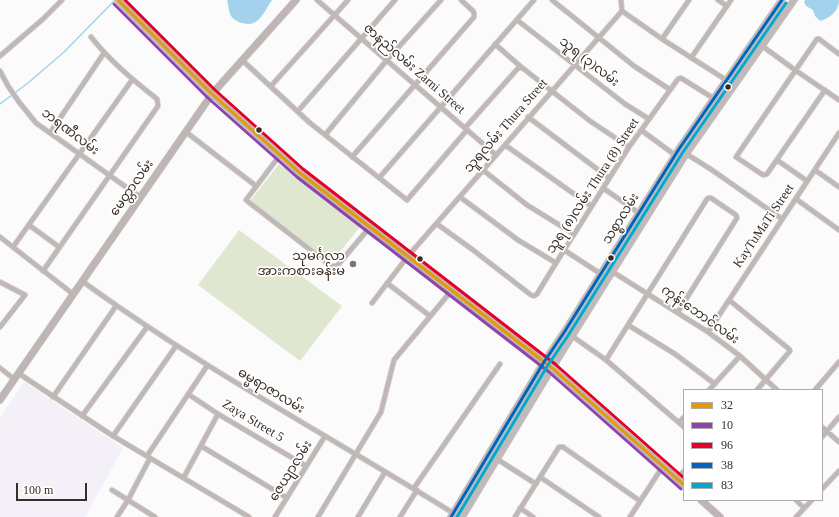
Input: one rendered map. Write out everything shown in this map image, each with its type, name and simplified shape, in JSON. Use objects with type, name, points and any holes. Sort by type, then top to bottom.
[{"type":"main road","name":"မေတ္တာလမ်း","points":[[0,400],[212,94],[296,0]]},
{"type":"main road","name":"သစ္စာလမ်း","points":[[452,515],[544,362],[677,152],[725,80],[782,0]]},
{"type":"main road","name":"သစ္စာလမ်း","points":[[462,517],[552,368],[686,154],[794,0]]},
{"type":"main road","points":[[119,1],[212,94],[300,173],[552,368],[683,484]]},
{"type":"main road","points":[[702,501],[720,517]]},
{"type":"street","points":[[0,56],[43,19],[62,0]]},
{"type":"street","name":"ဇာနည်လမ်း Zarni Street","points":[[318,0],[496,154]]},
{"type":"street","points":[[271,86],[348,0]]},
{"type":"street","points":[[298,111],[395,0]]},
{"type":"street","points":[[325,135],[387,60],[441,0]]},
{"type":"street","points":[[352,156],[474,17],[474,13],[461,0]]},
{"type":"street","points":[[379,178],[534,0]]},
{"type":"street","points":[[552,0],[634,66],[669,89]]},
{"type":"street","points":[[621,0],[622,11],[662,39],[734,85]]},
{"type":"street","points":[[662,39],[689,0]]},
{"type":"street","points":[[718,0],[727,6]]},
{"type":"street","points":[[691,58],[731,0]]},
{"type":"street","name":"သူရလမ်း Thura Street","points":[[372,303],[408,256],[574,64],[622,11]]},
{"type":"street","name":"သူရ (၃)လမ်း","points":[[516,20],[625,104],[649,119]]},
{"type":"street","points":[[43,271],[108,175],[158,106],[157,99],[132,80],[104,53],[91,37]]},
{"type":"street","points":[[824,90],[767,174],[763,175],[736,157],[817,39],[839,54]]},
{"type":"street","points":[[754,40],[839,100]]},
{"type":"street","points":[[495,44],[520,66],[590,121],[629,147]]},
{"type":"street","points":[[50,133],[104,53]]},
{"type":"street","points":[[242,60],[325,135],[407,200],[520,66]]},
{"type":"street","name":"ဘရဏီလမ်း","points":[[0,71],[19,102],[36,123],[140,197]]},
{"type":"street","name":"သူရ (၈)လမ်း Thura (8) Street","points":[[460,196],[507,232],[556,264],[629,147],[669,89],[678,79],[681,78],[714,98]]},
{"type":"street","points":[[13,247],[132,80]]},
{"type":"street","points":[[528,118],[610,178]]},
{"type":"street","points":[[641,130],[677,152],[686,154],[712,170],[782,220]]},
{"type":"street","points":[[186,132],[256,186]]},
{"type":"street","name":"KayTuMaTi Street","points":[[708,332],[839,133]]},
{"type":"street","points":[[834,140],[839,144]]},
{"type":"street","points":[[505,145],[591,206]]},
{"type":"street","points":[[280,155],[246,200],[332,266],[337,266],[370,227]]},
{"type":"street","points":[[777,160],[807,181]]},
{"type":"street","points":[[483,170],[527,205],[574,234]]},
{"type":"street","points":[[815,170],[839,187]]},
{"type":"street","points":[[603,188],[639,213]]},
{"type":"street","points":[[606,360],[707,199],[711,198],[736,215],[737,218],[678,312]]},
{"type":"street","points":[[796,199],[839,230]]},
{"type":"street","points":[[437,224],[531,295],[534,296],[537,294],[556,264]]},
{"type":"street","points":[[29,225],[59,247]]},
{"type":"street","points":[[0,237],[73,294]]},
{"type":"street","points":[[564,250],[601,274]]},
{"type":"street","name":"ကုန်းဘောင်လမ်း","points":[[605,266],[708,332],[740,356],[776,389]]},
{"type":"street","name":"ဓမ္မရာဇာလမ်း","points":[[82,281],[116,306],[207,366],[415,489],[452,515]]},
{"type":"street","points":[[0,282],[25,295],[1,324]]},
{"type":"street","points":[[387,283],[430,316]]},
{"type":"street","points":[[318,517],[381,412],[394,360],[452,290]]},
{"type":"street","points":[[729,300],[789,350],[789,354],[758,389]]},
{"type":"street","points":[[53,397],[116,306]]},
{"type":"street","points":[[628,325],[675,354],[715,384]]},
{"type":"street","points":[[82,416],[147,327]]},
{"type":"street","points":[[572,336],[606,360],[683,426]]},
{"type":"street","points":[[113,436],[176,346]]},
{"type":"street","points":[[710,389],[740,356]]},
{"type":"street","points":[[816,389],[839,362]]},
{"type":"street","points":[[400,517],[415,489],[500,364]]},
{"type":"street","points":[[117,517],[128,500],[149,457],[207,366]]},
{"type":"street","points":[[0,368],[53,397],[113,436],[249,517]]},
{"type":"street","name":"Zaya Street 5","points":[[188,394],[218,414],[306,466]]},
{"type":"street","points":[[184,477],[218,414]]},
{"type":"street","points":[[823,436],[839,417]]},
{"type":"street","points":[[679,422],[683,418]]},
{"type":"street","points":[[823,428],[839,442]]},
{"type":"street","name":"ဇေယျာလမ်း","points":[[275,517],[325,436]]},
{"type":"street","points":[[201,446],[287,498]]},
{"type":"street","points":[[515,517],[559,447],[563,447],[640,502]]},
{"type":"street","points":[[489,454],[536,484]]},
{"type":"street","points":[[630,517],[663,466]]},
{"type":"street","points":[[823,488],[839,471]]},
{"type":"street","points":[[358,517],[385,472]]},
{"type":"street","points":[[677,478],[683,472]]},
{"type":"street","points":[[540,478],[599,517]]},
{"type":"street","points":[[112,490],[156,517]]},
{"type":"street","points":[[797,501],[804,508]]},
{"type":"street","points":[[796,517],[811,501]]},
{"type":"street","points":[[520,508],[533,517]]},
{"type":"shaded area","points":[[24,382],[123,448],[85,517],[0,517],[0,417]]},
{"type":"green space","points":[[279,164],[361,226],[328,266],[247,205]]},
{"type":"green space","points":[[239,230],[342,306],[300,361],[198,285]]},
{"type":"water","points":[[227,0],[272,0],[264,14],[257,21],[247,24],[236,21],[231,16]]},
{"type":"water","points":[[805,0],[839,0],[839,4],[833,14],[820,21],[815,16],[813,10],[806,6],[804,2]]},
{"type":"waterway","points":[[0,104],[28,83],[64,52],[115,0]]},
{"type":"transit line","name":"32","points":[[118,0],[212,94],[300,173],[552,368],[683,484]]},
{"type":"transit line","name":"96","points":[[125,0],[215,90],[303,169],[555,364],[683,477]]},
{"type":"transit line","name":"38","points":[[451,517],[544,362],[679,149],[782,0]]},
{"type":"transit line","name":"83","points":[[457,517],[548,365],[683,152],[786,3]]},
{"type":"transit line","name":"10","points":[[114,4],[208,98],[297,177],[549,372],[681,489]]},
{"type":"place","name":"သုမင်္ဂလာ အားကစားခန်းမ","points":[[353,264]]}]
